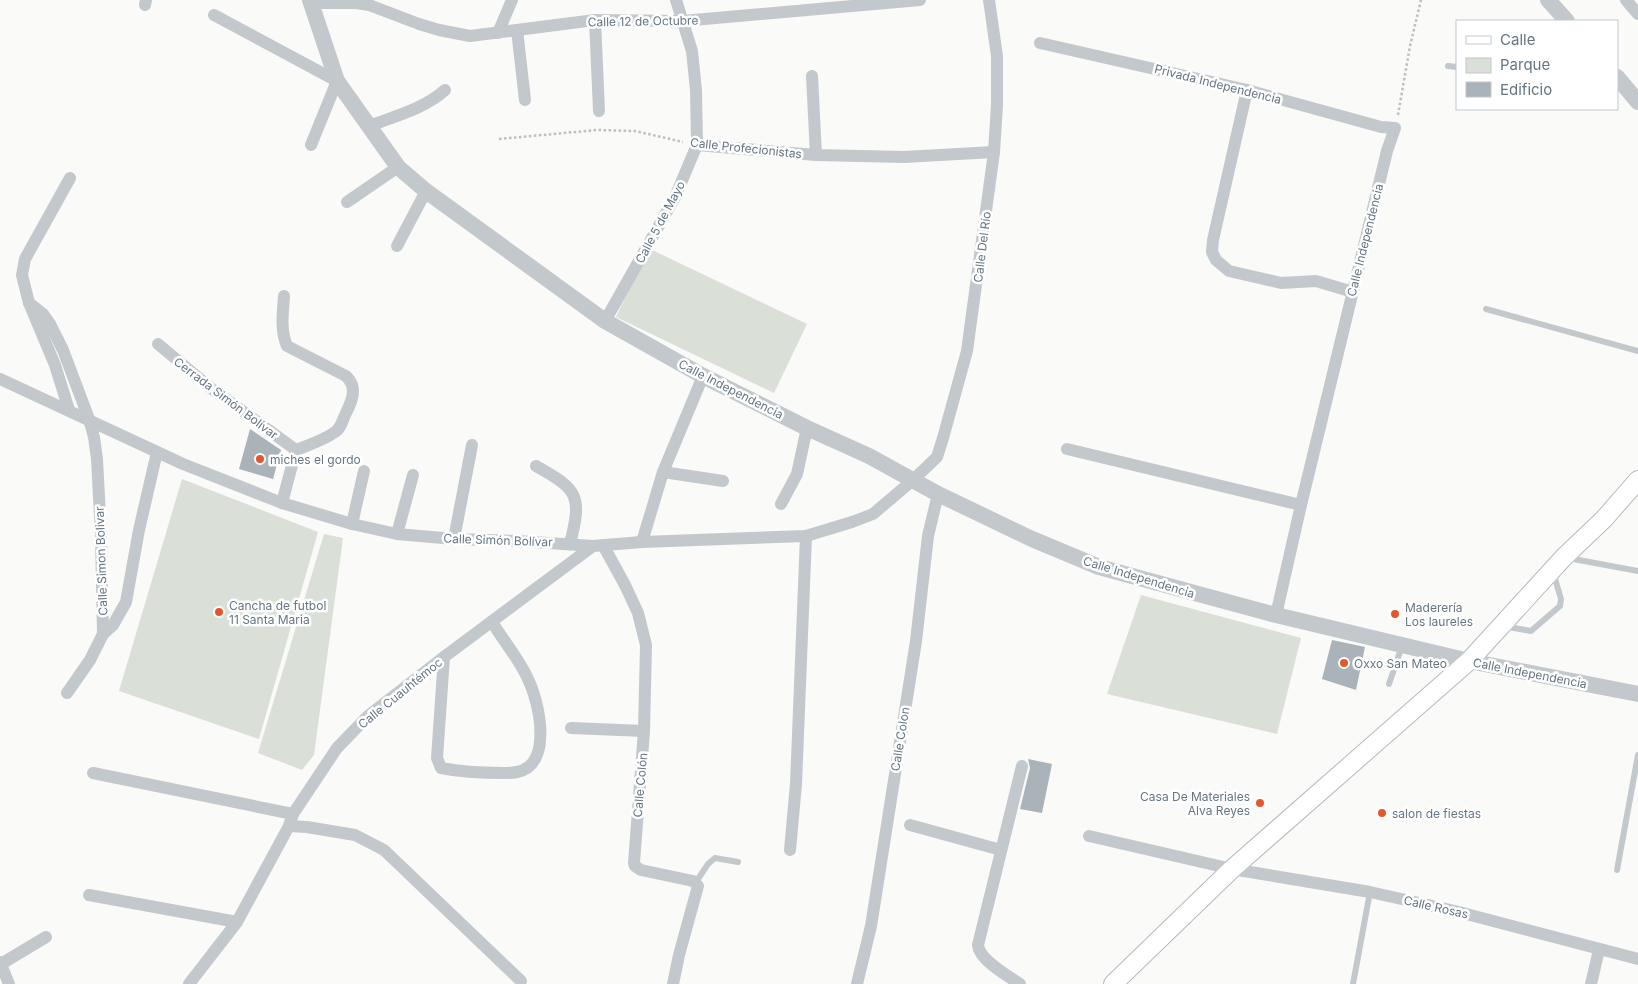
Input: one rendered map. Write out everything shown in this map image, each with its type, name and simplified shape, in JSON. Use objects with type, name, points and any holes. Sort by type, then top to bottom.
[{"type":"main road","points":[[1118,983],[1232,869],[1470,661],[1558,564],[1636,487]]},
{"type":"street","points":[[498,33],[512,0]]},
{"type":"street","name":"Calle 5 de Mayo","points":[[605,321],[675,197],[697,146],[696,90],[692,51],[676,0]]},
{"type":"street","name":"Calle 12 de Octubre","points":[[311,1],[369,4],[439,30],[470,36],[595,20],[682,21],[920,0]]},
{"type":"street","name":"Calle Del Río","points":[[913,480],[937,457],[967,351],[994,152],[997,106],[997,56],[989,0]]},
{"type":"street","points":[[1548,0],[1566,20]]},
{"type":"street","points":[[1626,0],[1638,14]]},
{"type":"street","name":"Calle Independencia","points":[[311,1],[337,82],[398,167],[426,192],[605,321],[704,376],[807,428],[869,456],[938,494],[1032,539],[1099,567],[1276,615],[1402,645],[1470,661],[1638,694]]},
{"type":"street","points":[[214,15],[337,82],[311,145]]},
{"type":"street","points":[[595,20],[599,111]]},
{"type":"street","points":[[517,30],[525,100]]},
{"type":"street","name":"Privada Independencia","points":[[1040,43],[1247,90],[1381,127],[1395,128]]},
{"type":"street","points":[[812,76],[816,155]]},
{"type":"street","points":[[1618,80],[1638,102]]},
{"type":"street","points":[[369,126],[416,108],[436,98],[445,90]]},
{"type":"street","points":[[1247,90],[1213,240],[1212,252],[1216,260],[1229,271],[1281,283],[1316,281],[1353,292]]},
{"type":"street","name":"Calle Independencia","points":[[1276,615],[1300,506],[1387,151],[1395,128]]},
{"type":"street","name":"Calle Profecionistas","points":[[697,146],[816,155],[904,157],[994,152]]},
{"type":"street","points":[[347,202],[398,167]]},
{"type":"street","points":[[69,410],[55,365],[29,303],[22,275],[25,260],[70,178]]},
{"type":"street","points":[[397,246],[426,192]]},
{"type":"street","points":[[282,503],[296,450],[328,436],[340,428],[353,398],[352,383],[346,376],[287,346],[284,339],[283,326],[284,296]]},
{"type":"street","points":[[29,303],[43,314],[50,324],[63,350],[89,419]]},
{"type":"street","name":"Cerrada Simón Bolívar","points":[[158,344],[212,389],[296,450]]},
{"type":"street","points":[[642,542],[663,472],[704,376]]},
{"type":"street","name":"Calle Simón Bolívar","points":[[0,379],[183,464],[282,503],[352,524],[397,534],[454,539],[598,545],[806,536],[831,530],[873,514],[913,480]]},
{"type":"street","name":"Calle Simon Bolivar","points":[[67,693],[90,660],[103,634],[102,544],[97,459],[89,419]]},
{"type":"street","points":[[781,504],[796,474],[807,428]]},
{"type":"street","points":[[454,539],[472,445]]},
{"type":"street","points":[[1067,449],[1300,506]]},
{"type":"street","points":[[103,634],[113,625],[126,602],[157,452]]},
{"type":"street","points":[[536,466],[562,480],[575,498],[576,512],[570,544]]},
{"type":"street","points":[[352,524],[364,471]]},
{"type":"street","points":[[663,472],[723,482]]},
{"type":"street","points":[[397,534],[413,475]]},
{"type":"street","name":"Calle Colon","points":[[857,984],[871,926],[916,641],[928,536],[938,494]]},
{"type":"street","points":[[790,850],[796,784],[806,536]]},
{"type":"street","name":"Calle Cuauhtémoc","points":[[189,984],[236,922],[291,820],[336,748],[368,716],[444,657],[598,545]]},
{"type":"street","name":"Calle Colón","points":[[598,545],[625,585],[638,613],[646,645],[644,731],[634,863],[641,870],[696,882]]},
{"type":"street","points":[[444,657],[437,758],[441,768],[462,772],[517,772],[531,764],[539,748],[541,735],[538,707],[528,677],[492,622]]},
{"type":"street","points":[[571,728],[644,731]]},
{"type":"street","points":[[1020,984],[989,962],[978,950],[1022,766]]},
{"type":"street","points":[[93,773],[291,820],[307,827],[354,835],[384,850],[521,981]]},
{"type":"street","points":[[910,825],[1001,850]]},
{"type":"street","name":"Calle Rosas","points":[[1089,836],[1232,869],[1370,892],[1455,911],[1638,959]]},
{"type":"street","points":[[673,984],[698,886],[696,882]]},
{"type":"street","points":[[88,895],[236,922]]},
{"type":"street","points":[[6,983],[0,963],[46,937]]},
{"type":"street","points":[[1591,984],[1599,950]]},
{"type":"lane","points":[[1448,66],[1456,67]]},
{"type":"lane","points":[[1486,309],[1638,351]]},
{"type":"lane","points":[[1501,626],[1531,631],[1560,606],[1558,564],[1638,571]]},
{"type":"lane","points":[[1389,684],[1402,645]]},
{"type":"lane","points":[[1617,870],[1638,755]]},
{"type":"lane","points":[[696,882],[708,864],[715,858],[738,862]]},
{"type":"lane","points":[[1353,984],[1370,892]]},
{"type":"path","points":[[1395,128],[1410,46],[1421,0]]},
{"type":"path","name":"Calle Profecionistas","points":[[499,139],[597,130],[635,131],[660,135],[697,146]]},
{"type":"green space","points":[[648,248],[807,324],[774,393],[616,317]]},
{"type":"green space","name":"Cancha de futbol 11 Santa Maria","points":[[182,479],[318,532],[259,739],[119,691]]},
{"type":"green space","points":[[324,534],[343,538],[314,755],[302,770],[258,753]]},
{"type":"green space","points":[[1141,595],[1301,638],[1277,734],[1107,694]]},
{"type":"building","name":"miches el gordo","points":[[250,429],[281,450],[273,479],[239,469]]},
{"type":"building","name":"Oxxo San Mateo","points":[[1332,640],[1365,647],[1356,690],[1322,679]]},
{"type":"building","points":[[1028,759],[1052,764],[1042,813],[1020,809],[1030,768]]},
{"type":"place","name":"miches el gordo","points":[[260,459]]},
{"type":"place","name":"Cancha de futbol 11 Santa Maria","points":[[219,612]]},
{"type":"place","name":"Maderería Los laureles","points":[[1395,614]]},
{"type":"place","name":"Oxxo San Mateo","points":[[1344,663]]},
{"type":"place","name":"Casa De Materiales Alva Reyes","points":[[1260,803]]},
{"type":"place","name":"salon de fiestas","points":[[1382,813]]}]
